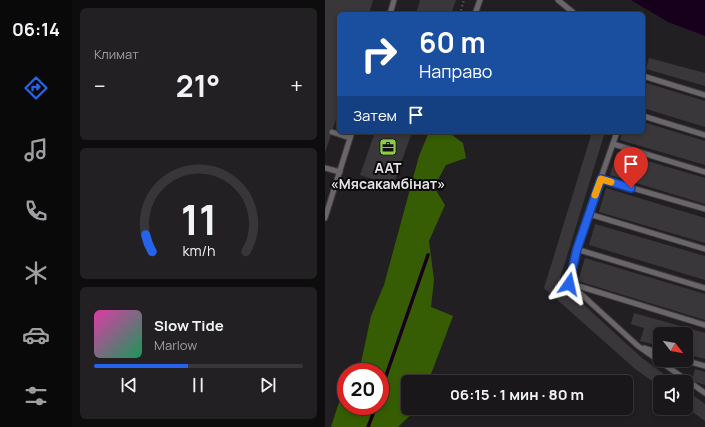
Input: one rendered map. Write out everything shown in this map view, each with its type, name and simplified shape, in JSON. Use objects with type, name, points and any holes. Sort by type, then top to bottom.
[{"type":"lane","points":[[391,12],[395,0]]},
{"type":"lane","points":[[476,12],[480,0]]},
{"type":"lane","points":[[558,0],[573,12]]},
{"type":"lane","points":[[645,77],[705,95]]},
{"type":"lane","points":[[645,117],[705,135]]},
{"type":"lane","points":[[332,132],[337,134]]},
{"type":"lane","points":[[338,134],[350,138]]},
{"type":"lane","points":[[325,218],[351,134]]},
{"type":"lane","points":[[569,284],[577,249],[616,134]]},
{"type":"lane","points":[[613,144],[705,172]]},
{"type":"lane","points":[[325,168],[340,172]]},
{"type":"lane","points":[[601,179],[705,210]]},
{"type":"lane","points":[[589,214],[705,249]]},
{"type":"lane","points":[[577,249],[705,288]]},
{"type":"lane","points":[[569,284],[705,325]]},
{"type":"lane","points":[[569,284],[638,346],[705,394]]},
{"type":"lane","points":[[638,346],[653,351]]},
{"type":"lane","points":[[693,363],[705,366]]},
{"type":"path","points":[[461,12],[464,0]]},
{"type":"green space","points":[[428,134],[451,134],[463,143],[466,158],[446,165],[434,187],[445,205],[429,241],[434,280],[431,307],[453,316],[431,375],[401,375],[401,415],[411,415],[398,427],[331,427],[337,408],[337,415],[389,415],[389,363],[361,363],[371,316],[384,285],[419,156]]},
{"type":"shaded area","points":[[631,0],[705,0],[705,36],[668,22]]},
{"type":"building","points":[[325,0],[373,0],[370,12],[337,12],[337,116],[325,153]]},
{"type":"building","points":[[420,0],[456,0],[452,12],[417,12]]},
{"type":"building","points":[[649,58],[705,73],[705,86],[646,69]]},
{"type":"building","points":[[645,83],[705,101],[705,127],[645,109]]},
{"type":"building","points":[[645,123],[705,141],[705,165],[620,140],[622,134],[645,134]]},
{"type":"building","name":"ААТ «Мясакамбінат»","points":[[374,134],[411,134],[393,186],[360,175]]},
{"type":"building","points":[[591,134],[604,135],[559,282],[642,358],[665,375],[653,375],[653,382],[634,368],[544,288]]},
{"type":"building","points":[[617,152],[705,178],[705,204],[610,175]]},
{"type":"building","points":[[606,188],[705,218],[705,243],[599,212]]},
{"type":"building","points":[[595,224],[705,256],[705,280],[589,245]]},
{"type":"building","points":[[585,258],[705,294],[705,320],[578,281]]},
{"type":"building","points":[[634,313],[684,327],[653,327],[653,344],[640,341],[644,328],[631,324]]},
{"type":"building","points":[[693,330],[705,333],[705,359],[693,356]]},
{"type":"building","points":[[695,369],[705,372],[705,385],[693,381]]},
{"type":"building","points":[[693,395],[705,404],[705,421],[693,412]]},
{"type":"waterway","points":[[389,367],[428,255]]},
{"type":"waterway","points":[[368,427],[373,415]]},
{"type":"slow traffic","points":[[595,195],[601,179],[611,182]]},
{"type":"place","name":"ААТ «Мясакамбінат»","points":[[388,147]]},
{"type":"route","points":[[569,284],[577,249],[601,179],[631,188]]}]
